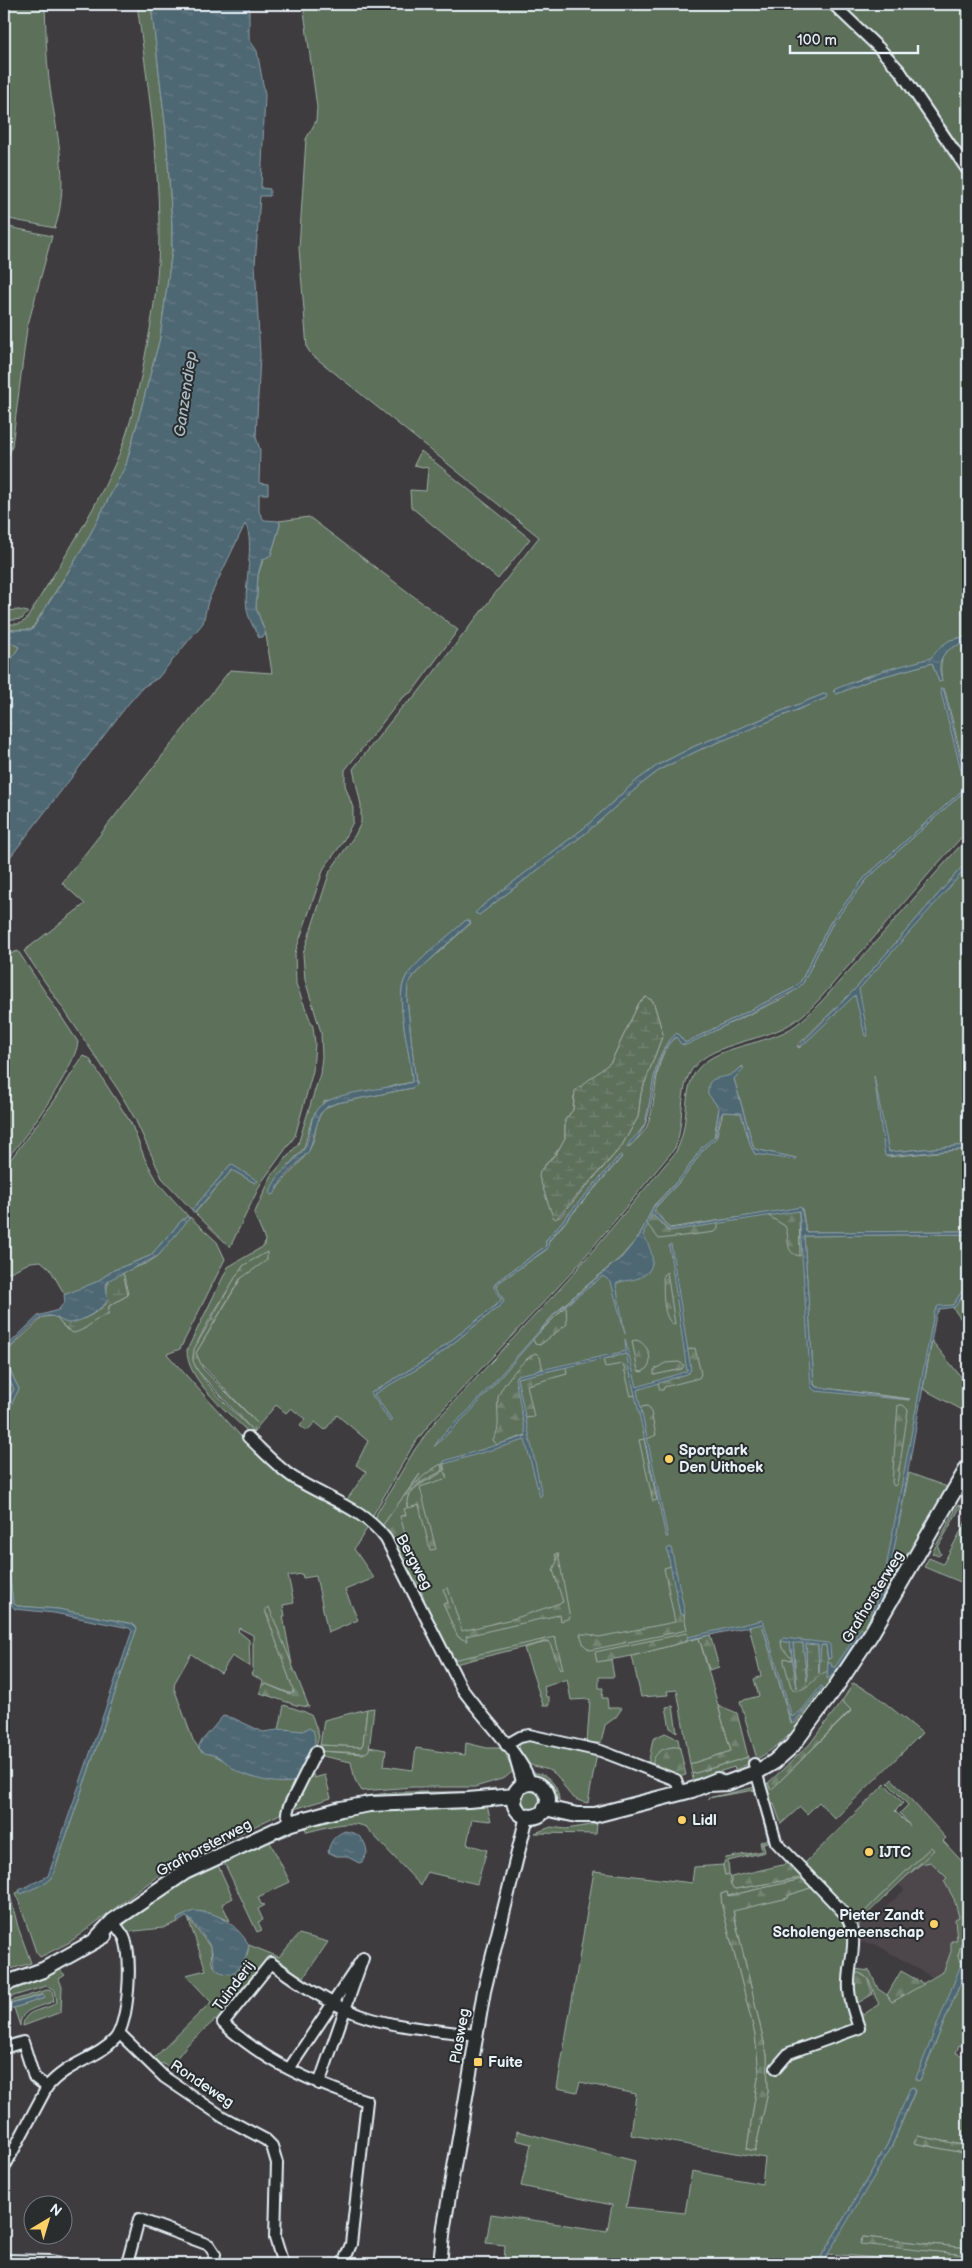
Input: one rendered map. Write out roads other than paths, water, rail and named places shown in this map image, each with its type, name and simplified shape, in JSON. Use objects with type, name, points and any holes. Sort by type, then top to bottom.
[{"type":"main road","name":"Grafhorsterweg","points":[[546,1804],[604,1812],[681,1793],[755,1768],[797,1738],[827,1700],[871,1634],[968,1467]]},
{"type":"main road","points":[[541,1786],[546,1804],[539,1814],[528,1816],[518,1810],[520,1792],[541,1786]]},
{"type":"main road","name":"Grafhorsterweg","points":[[4,1984],[43,1970],[96,1939],[108,1935],[115,1925],[135,1908],[185,1872],[291,1823],[341,1809],[370,1804],[468,1800],[520,1792]]},
{"type":"street","points":[[833,4],[878,46],[900,71],[968,171]]},
{"type":"street","name":"Bergweg","points":[[248,1437],[294,1478],[354,1510],[372,1521],[378,1528],[386,1539],[471,1703],[527,1771],[520,1792]]},
{"type":"street","points":[[506,1745],[520,1737],[529,1736],[601,1751],[676,1780],[681,1793]]},
{"type":"street","points":[[291,1823],[287,1813],[289,1806],[316,1752]]},
{"type":"street","points":[[755,1768],[776,1842],[845,1914],[850,1922],[854,1936],[849,1990],[859,2028],[789,2053],[776,2068]]},
{"type":"street","name":"Plasweg","points":[[440,2264],[444,2226],[491,1956],[528,1816]]},
{"type":"street","points":[[4,2167],[47,2087],[62,2071],[108,2044],[119,2033],[126,2008],[128,1976],[125,1943],[115,1925]]},
{"type":"street","points":[[289,2069],[363,1958],[320,2084]]},
{"type":"street","name":"Tuinderij","points":[[343,2264],[352,2244],[367,2101],[320,2084],[289,2069],[250,2045],[223,2023],[271,1963],[300,1984],[333,2003],[360,2015],[408,2026],[476,2036]]},
{"type":"street","name":"Rondeweg","points":[[119,2033],[164,2078],[223,2117],[266,2140],[272,2146],[277,2163],[275,2238],[283,2264]]},
{"type":"street","points":[[4,2048],[23,2042],[34,2077],[47,2087]]},
{"type":"street","points":[[127,2264],[139,2219],[209,2245],[215,2254],[213,2264]]},
{"type":"street","points":[[4,2260],[51,2261],[66,2264]]},
{"type":"water","name":"Ganzendiep","points":[[151,4],[249,4],[249,39],[257,51],[265,95],[261,188],[270,189],[270,196],[260,196],[255,265],[260,355],[256,437],[260,450],[259,483],[268,484],[268,494],[259,494],[259,512],[264,520],[279,521],[280,525],[271,555],[262,560],[258,575],[256,608],[266,635],[259,638],[248,613],[246,600],[249,541],[245,524],[208,601],[203,623],[158,678],[143,687],[129,703],[4,865],[4,671],[19,647],[10,642],[4,642],[4,630],[32,630],[83,548],[126,465],[160,338],[172,250],[172,224],[166,131]]},
{"type":"water","points":[[968,636],[968,642],[953,647],[941,660],[940,673],[942,681],[939,682],[932,663],[873,679],[837,694],[834,692],[835,689],[885,670],[931,658],[940,647],[950,640]]},
{"type":"water","points":[[943,688],[968,788],[868,878],[832,924],[803,983],[796,990],[686,1045],[681,1044],[676,1037],[666,1048],[660,1061],[651,1107],[645,1124],[657,1063],[668,1042],[677,1033],[685,1043],[794,988],[801,981],[830,923],[866,876],[964,789],[965,785],[940,689]]},
{"type":"water","points":[[824,694],[827,695],[826,698],[697,751],[661,769],[587,832],[479,915],[475,913],[584,828],[636,781],[658,765],[695,746]]},
{"type":"water","points":[[968,860],[968,865],[956,880],[859,989],[868,1036],[865,1036],[855,995],[802,1046],[798,1047],[857,987]]},
{"type":"water","points":[[466,920],[471,922],[416,973],[408,984],[407,999],[416,1085],[412,1088],[328,1106],[320,1114],[309,1151],[282,1180],[274,1195],[270,1194],[279,1176],[305,1147],[314,1114],[324,1103],[348,1094],[412,1082],[401,1000],[405,979],[424,957]]},
{"type":"water","points":[[742,1067],[744,1068],[734,1079],[754,1149],[796,1158],[795,1160],[755,1154],[751,1147],[741,1113],[723,1112],[720,1117],[716,1138],[705,1147],[684,1177],[656,1206],[654,1212],[670,1229],[801,1207],[806,1232],[968,1231],[968,1234],[804,1236],[814,1385],[817,1387],[909,1400],[815,1391],[811,1387],[799,1211],[670,1231],[652,1214],[643,1235],[652,1254],[649,1271],[636,1279],[616,1284],[625,1334],[611,1282],[603,1276],[556,1313],[472,1410],[434,1447],[442,1435],[471,1408],[555,1313],[622,1257],[640,1235],[654,1206],[683,1175],[703,1146],[715,1136],[719,1108],[708,1094],[710,1082],[731,1075]]},
{"type":"water","points":[[874,1076],[889,1152],[968,1145],[968,1149],[885,1156]]},
{"type":"water","points":[[643,1127],[639,1136],[627,1148],[630,1142]]},
{"type":"water","points":[[620,1155],[622,1156],[549,1240],[548,1248],[498,1283],[497,1288],[504,1301],[502,1304],[431,1361],[374,1394],[392,1420],[390,1422],[371,1393],[429,1358],[500,1302],[501,1299],[494,1287],[496,1282],[546,1246],[546,1240]]},
{"type":"water","points":[[231,1164],[258,1181],[255,1183],[232,1170],[194,1213],[192,1210]]},
{"type":"water","points":[[188,1216],[189,1219],[158,1256],[109,1280],[106,1285],[108,1300],[96,1311],[84,1319],[73,1323],[50,1316],[43,1317],[29,1328],[4,1355],[4,1349],[38,1316],[58,1310],[65,1302],[64,1295],[96,1282],[114,1270],[150,1256],[181,1221]]},
{"type":"water","points":[[671,1244],[691,1370],[687,1374],[637,1390],[668,1537],[666,1537],[626,1354],[517,1378],[542,1495],[540,1497],[525,1440],[444,1464],[444,1461],[526,1436],[515,1378],[518,1375],[626,1351],[625,1339],[637,1387],[687,1371],[669,1245]]},
{"type":"water","points":[[968,1282],[968,1287],[955,1307],[940,1309],[936,1315],[891,1566],[881,1602],[867,1623],[882,1589],[934,1313],[938,1306],[953,1305]]},
{"type":"water","points":[[4,1359],[19,1389],[6,1415],[4,1426],[4,1408],[14,1389],[4,1368]]},
{"type":"water","points":[[4,1513],[10,1552],[8,1564],[13,1603],[17,1606],[58,1609],[133,1624],[137,1628],[52,1878],[46,1883],[21,1894],[19,1890],[48,1876],[132,1631],[129,1628],[54,1613],[15,1609],[8,1596]]},
{"type":"water","points":[[671,1547],[684,1615],[680,1614],[667,1549]]},
{"type":"water","points":[[763,1620],[792,1717],[801,1711],[821,1686],[823,1687],[792,1724],[762,1624],[686,1640],[688,1637]]},
{"type":"water","points":[[861,1628],[863,1630],[834,1674],[827,1679],[828,1663],[835,1667]]},
{"type":"water","points":[[783,1638],[828,1643],[830,1645],[831,1658],[828,1659],[826,1645],[821,1645],[819,1673],[818,1645],[806,1644],[807,1681],[803,1643],[793,1643],[797,1688],[790,1643],[781,1641]]},
{"type":"water","points":[[223,1716],[233,1718],[263,1732],[284,1729],[303,1731],[308,1728],[313,1730],[315,1744],[313,1750],[296,1781],[282,1783],[252,1777],[238,1772],[219,1757],[201,1750],[199,1748],[200,1743]]},
{"type":"water","points":[[345,1831],[354,1833],[363,1840],[367,1853],[362,1862],[359,1863],[346,1856],[336,1856],[328,1852],[330,1845],[338,1834]]},
{"type":"water","points":[[193,1911],[219,1916],[226,1920],[239,1931],[249,1945],[241,1966],[234,1972],[230,1974],[223,1973],[215,1968],[210,1946],[191,1920],[186,1917],[178,1922],[177,1919]]},
{"type":"water","points":[[968,1947],[968,1965],[920,2080],[917,2081],[916,2078]]},
{"type":"water","points":[[44,1995],[45,1998],[4,2011],[4,2006]]},
{"type":"water","points":[[914,2087],[915,2090],[891,2148],[822,2264],[817,2264],[887,2145],[910,2088]]},
{"type":"place","name":"Sportpark Den Uithoek","points":[[669,1459]]},
{"type":"place","name":"Lidl","points":[[682,1820]]},
{"type":"place","name":"IJTC","points":[[869,1852]]},
{"type":"place","name":"Pieter Zandt Scholengemeenschap","points":[[934,1924]]},
{"type":"place","name":"Fuite","points":[[478,2062]]}]
